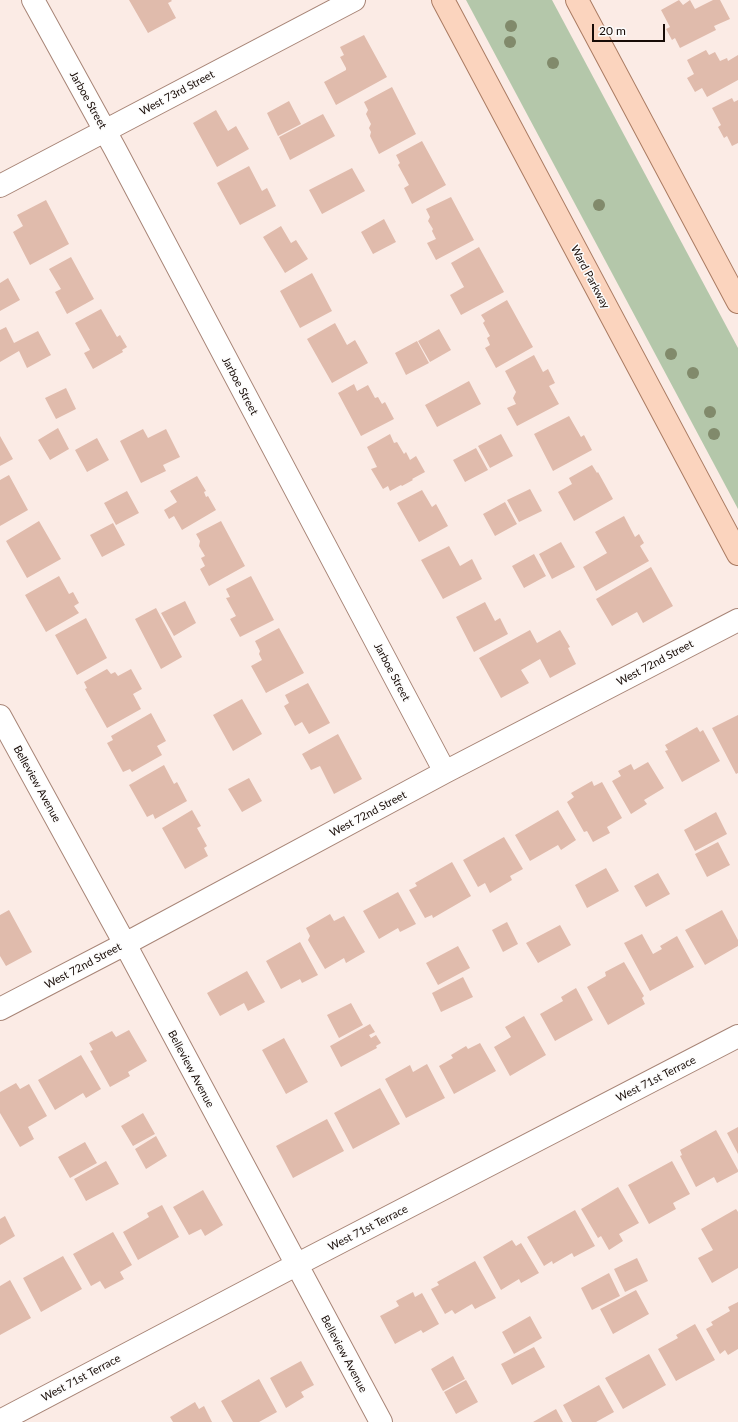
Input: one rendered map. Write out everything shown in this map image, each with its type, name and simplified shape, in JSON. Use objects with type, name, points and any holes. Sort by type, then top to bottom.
[{"type":"main road","name":"Ward Parkway","points":[[443,0],[738,554]]},
{"type":"main road","points":[[577,0],[738,302]]},
{"type":"street","name":"Jarboe Street","points":[[33,0],[105,131],[445,772]]},
{"type":"street","name":"West 73rd Street","points":[[0,186],[354,0]]},
{"type":"street","name":"West 72nd Street","points":[[0,1009],[125,944],[445,772],[738,620]]},
{"type":"street","name":"Belleview Avenue","points":[[0,716],[125,944],[381,1422]]},
{"type":"street","name":"West 71st Terrace","points":[[0,1422],[296,1265],[738,1036]]},
{"type":"green space","points":[[466,0],[552,0],[738,348],[738,509]]},
{"type":"building","points":[[129,0],[171,0],[172,1],[168,3],[176,18],[148,33]]},
{"type":"building","points":[[679,0],[683,5],[690,0],[695,9],[713,0],[720,0],[730,19],[714,26],[716,30],[680,48],[675,38],[672,40],[666,29],[670,27],[661,10]]},
{"type":"building","points":[[364,35],[387,77],[336,105],[324,82],[346,70],[340,57],[344,55],[340,47]]},
{"type":"building","points":[[706,50],[709,55],[715,52],[720,61],[727,58],[728,61],[738,55],[738,80],[707,97],[702,88],[695,92],[687,78],[694,74],[687,60]]},
{"type":"building","points":[[392,87],[416,134],[379,154],[370,136],[371,132],[369,128],[371,124],[366,114],[368,110],[364,102]]},
{"type":"building","points":[[732,98],[734,102],[738,100],[738,143],[732,146],[727,136],[724,138],[718,127],[721,125],[712,108]]},
{"type":"building","points":[[289,101],[301,124],[278,136],[267,113]]},
{"type":"building","points":[[216,110],[228,131],[236,126],[249,149],[217,167],[193,123]]},
{"type":"building","points":[[323,114],[335,136],[290,160],[279,137]]},
{"type":"building","points":[[422,141],[446,185],[412,204],[404,188],[409,185],[398,165],[400,163],[396,155]]},
{"type":"building","points":[[249,166],[262,191],[267,188],[276,206],[240,225],[217,183]]},
{"type":"building","points":[[352,168],[365,191],[322,214],[309,190]]},
{"type":"building","points":[[451,197],[474,240],[436,260],[427,243],[436,239],[432,231],[433,229],[428,221],[430,217],[426,209]]},
{"type":"building","points":[[46,200],[69,244],[30,265],[13,232],[23,226],[17,215]]},
{"type":"building","points":[[384,219],[396,242],[373,254],[361,232]]},
{"type":"building","points":[[281,226],[291,243],[296,240],[308,259],[285,273],[263,237]]},
{"type":"building","points":[[479,247],[504,292],[461,315],[450,295],[464,287],[451,263]]},
{"type":"building","points":[[71,257],[94,299],[67,314],[55,292],[61,289],[49,269]]},
{"type":"building","points":[[312,273],[332,311],[300,328],[280,291]]},
{"type":"building","points":[[8,278],[20,300],[0,311],[0,283]]},
{"type":"building","points":[[507,300],[533,347],[496,368],[485,348],[490,345],[487,338],[490,336],[483,323],[485,321],[481,315]]},
{"type":"building","points":[[101,309],[117,337],[120,335],[127,347],[122,350],[123,352],[93,369],[84,353],[90,350],[75,323]]},
{"type":"building","points":[[335,323],[347,345],[355,340],[368,363],[332,383],[307,339]]},
{"type":"building","points":[[6,327],[14,343],[38,331],[51,355],[27,368],[19,351],[0,362],[0,330]]},
{"type":"building","points":[[439,329],[451,350],[430,362],[418,341]]},
{"type":"building","points":[[417,341],[429,363],[406,375],[395,353]]},
{"type":"building","points":[[534,355],[543,372],[548,369],[555,383],[549,386],[559,404],[517,426],[507,408],[516,404],[513,398],[516,392],[505,371]]},
{"type":"building","points":[[469,381],[481,404],[437,427],[425,405]]},
{"type":"building","points":[[354,384],[357,391],[368,385],[375,398],[378,397],[382,404],[385,402],[394,419],[361,436],[338,393]]},
{"type":"building","points":[[66,388],[76,409],[56,419],[45,398]]},
{"type":"building","points":[[569,416],[581,437],[584,435],[592,450],[553,471],[534,434]]},
{"type":"building","points":[[58,428],[69,449],[50,460],[38,440]]},
{"type":"building","points":[[143,429],[148,438],[166,429],[180,457],[163,465],[166,471],[141,483],[120,441]]},
{"type":"building","points":[[390,434],[394,443],[397,442],[404,454],[406,452],[410,460],[416,456],[425,472],[402,486],[401,485],[390,491],[388,486],[383,489],[371,469],[377,467],[367,447]]},
{"type":"building","points":[[501,434],[513,456],[490,468],[478,446]]},
{"type":"building","points":[[0,436],[13,459],[0,466]]},
{"type":"building","points":[[97,438],[109,460],[87,472],[75,450]]},
{"type":"building","points":[[476,448],[488,470],[465,482],[453,460]]},
{"type":"building","points":[[592,465],[597,473],[598,472],[613,499],[574,521],[558,492],[572,484],[569,478]]},
{"type":"building","points":[[9,475],[28,510],[0,526],[0,480]]},
{"type":"building","points":[[197,476],[206,491],[204,492],[206,497],[208,496],[216,510],[182,530],[174,516],[169,519],[164,510],[177,502],[170,491]]},
{"type":"building","points":[[530,489],[542,511],[519,522],[507,500]]},
{"type":"building","points":[[422,490],[432,507],[436,504],[448,526],[419,542],[397,503]]},
{"type":"building","points":[[127,491],[139,513],[116,525],[104,503]]},
{"type":"building","points":[[505,502],[517,524],[495,536],[483,514]]},
{"type":"building","points":[[624,516],[635,537],[639,534],[644,543],[640,546],[649,561],[596,591],[583,567],[607,553],[595,532]]},
{"type":"building","points":[[39,521],[61,559],[27,578],[6,541]]},
{"type":"building","points":[[221,521],[245,566],[209,586],[200,569],[205,566],[201,558],[205,556],[199,546],[200,541],[196,534]]},
{"type":"building","points":[[113,523],[125,545],[102,557],[90,535]]},
{"type":"building","points":[[561,542],[575,567],[552,579],[539,554]]},
{"type":"building","points":[[449,546],[460,566],[472,559],[482,579],[443,599],[421,560]]},
{"type":"building","points":[[534,554],[546,576],[524,588],[512,566]]},
{"type":"building","points":[[651,567],[673,606],[643,623],[637,612],[612,626],[596,599]]},
{"type":"building","points":[[59,576],[69,594],[73,592],[79,603],[74,606],[79,613],[46,632],[25,595]]},
{"type":"building","points":[[251,576],[274,620],[240,637],[230,619],[236,616],[226,598],[230,597],[226,589]]},
{"type":"building","points":[[185,601],[196,623],[174,636],[161,613]]},
{"type":"building","points":[[485,602],[495,621],[500,618],[508,634],[474,652],[456,617]]},
{"type":"building","points":[[156,608],[182,657],[161,669],[135,619]]},
{"type":"building","points":[[86,618],[107,658],[77,675],[55,635]]},
{"type":"building","points":[[279,628],[304,673],[266,693],[251,666],[262,660],[259,654],[260,651],[255,641]]},
{"type":"building","points":[[530,630],[537,643],[560,630],[570,647],[568,648],[576,664],[550,678],[540,659],[521,670],[529,683],[501,698],[479,658]]},
{"type":"building","points":[[107,669],[111,674],[115,672],[118,676],[131,669],[142,689],[133,694],[141,709],[107,728],[85,689],[87,688],[84,682]]},
{"type":"building","points":[[308,683],[330,723],[309,734],[302,722],[295,726],[284,706],[289,703],[285,695]]},
{"type":"building","points":[[242,699],[262,734],[233,751],[213,715]]},
{"type":"building","points":[[151,713],[166,741],[157,746],[162,755],[132,772],[130,769],[123,772],[107,743],[113,740],[111,736]]},
{"type":"building","points":[[738,715],[738,773],[736,774],[712,728]]},
{"type":"building","points":[[697,727],[700,732],[703,730],[720,761],[682,782],[665,751],[668,750],[665,745]]},
{"type":"building","points":[[338,734],[362,779],[334,794],[320,766],[311,770],[302,754]]},
{"type":"building","points":[[648,762],[664,788],[644,800],[647,804],[631,814],[612,781],[621,776],[618,771],[631,764],[634,770]]},
{"type":"building","points":[[164,765],[174,784],[177,782],[187,801],[155,819],[153,814],[147,817],[129,785]]},
{"type":"building","points":[[249,778],[262,801],[242,812],[228,789]]},
{"type":"building","points":[[592,781],[594,786],[602,782],[622,818],[607,827],[610,833],[593,842],[587,831],[584,832],[567,802],[574,797],[571,793]]},
{"type":"building","points":[[192,810],[201,826],[197,828],[207,846],[204,848],[208,856],[185,869],[162,828]]},
{"type":"building","points":[[558,810],[576,840],[561,850],[558,845],[530,861],[515,835]]},
{"type":"building","points":[[716,812],[727,834],[695,851],[684,830]]},
{"type":"building","points":[[504,837],[523,869],[510,876],[512,880],[490,893],[485,883],[478,887],[463,860]]},
{"type":"building","points":[[718,842],[730,865],[707,877],[695,854]]},
{"type":"building","points":[[452,862],[471,896],[433,918],[432,915],[425,918],[409,890],[417,886],[415,883]]},
{"type":"building","points":[[606,868],[619,891],[587,908],[575,885]]},
{"type":"building","points":[[658,873],[670,894],[646,907],[634,886]]},
{"type":"building","points":[[398,892],[416,924],[400,932],[398,928],[379,939],[363,911]]},
{"type":"building","points":[[9,910],[32,952],[6,966],[0,956],[0,915]]},
{"type":"building","points":[[722,910],[738,940],[738,946],[705,965],[685,930]]},
{"type":"building","points":[[330,914],[334,921],[344,916],[365,952],[346,963],[344,958],[325,969],[308,940],[310,936],[306,928]]},
{"type":"building","points":[[507,922],[518,944],[503,952],[492,930]]},
{"type":"building","points":[[560,925],[571,945],[538,963],[526,943]]},
{"type":"building","points":[[642,934],[653,954],[662,949],[660,946],[677,936],[694,967],[650,991],[624,943]]},
{"type":"building","points":[[300,942],[318,975],[302,983],[300,979],[281,989],[266,961]]},
{"type":"building","points":[[458,946],[470,968],[438,985],[426,963]]},
{"type":"building","points":[[624,962],[644,996],[642,998],[645,1004],[608,1025],[587,987],[606,976],[605,972]]},
{"type":"building","points":[[247,971],[265,1002],[248,1011],[244,1003],[220,1016],[207,993]]},
{"type":"building","points":[[463,977],[473,997],[441,1012],[432,993]]},
{"type":"building","points":[[576,988],[593,1020],[555,1041],[540,1014],[563,1001],[561,997]]},
{"type":"building","points":[[351,1003],[363,1025],[339,1038],[327,1015]]},
{"type":"building","points":[[524,1016],[546,1055],[510,1076],[494,1047],[511,1037],[505,1027]]},
{"type":"building","points":[[370,1024],[375,1032],[369,1035],[371,1038],[376,1035],[381,1043],[376,1046],[377,1048],[341,1067],[330,1046]]},
{"type":"building","points":[[129,1030],[147,1061],[128,1072],[130,1076],[110,1087],[90,1051],[93,1050],[89,1043],[112,1031],[116,1037]]},
{"type":"building","points":[[284,1038],[308,1082],[286,1094],[262,1050]]},
{"type":"building","points":[[480,1043],[496,1071],[454,1094],[439,1066],[453,1058],[451,1055],[466,1046],[468,1049]]},
{"type":"building","points":[[81,1055],[101,1089],[86,1098],[83,1093],[55,1110],[38,1080]]},
{"type":"building","points":[[427,1064],[445,1098],[406,1118],[385,1079],[410,1065],[413,1072]]},
{"type":"building","points":[[16,1083],[20,1089],[29,1084],[47,1116],[28,1127],[34,1139],[20,1147],[0,1113],[0,1092]]},
{"type":"building","points":[[380,1088],[400,1124],[353,1149],[334,1113]]},
{"type":"building","points":[[143,1113],[155,1134],[133,1146],[121,1126]]},
{"type":"building","points":[[327,1119],[344,1151],[293,1178],[276,1146]]},
{"type":"building","points":[[738,1127],[738,1154],[727,1133]]},
{"type":"building","points":[[716,1130],[738,1172],[717,1183],[714,1177],[696,1187],[680,1156],[682,1155],[680,1150]]},
{"type":"building","points":[[156,1136],[167,1156],[146,1169],[135,1149]]},
{"type":"building","points":[[85,1142],[97,1163],[70,1178],[58,1157]]},
{"type":"building","points":[[106,1161],[119,1184],[86,1201],[74,1179]]},
{"type":"building","points":[[672,1161],[690,1194],[673,1203],[676,1209],[649,1224],[628,1185]]},
{"type":"building","points":[[618,1187],[639,1223],[619,1234],[623,1241],[609,1250],[601,1236],[598,1238],[581,1209]]},
{"type":"building","points":[[203,1190],[223,1225],[205,1236],[201,1229],[189,1235],[173,1207]]},
{"type":"building","points":[[162,1205],[179,1237],[138,1260],[123,1232],[149,1217],[147,1213]]},
{"type":"building","points":[[736,1209],[738,1212],[738,1268],[712,1283],[698,1258],[713,1250],[701,1229]]},
{"type":"building","points":[[575,1210],[595,1246],[574,1257],[572,1253],[553,1264],[552,1261],[544,1266],[527,1237]]},
{"type":"building","points":[[5,1216],[15,1236],[0,1245],[0,1219]]},
{"type":"building","points":[[113,1232],[132,1265],[120,1272],[124,1279],[105,1289],[100,1281],[91,1286],[73,1254]]},
{"type":"building","points":[[512,1240],[516,1246],[521,1243],[539,1273],[521,1283],[519,1279],[501,1290],[483,1257]]},
{"type":"building","points":[[63,1256],[82,1289],[41,1312],[23,1278]]},
{"type":"building","points":[[637,1258],[648,1281],[625,1292],[614,1269]]},
{"type":"building","points":[[475,1261],[496,1298],[475,1309],[472,1304],[455,1314],[452,1310],[445,1314],[431,1289],[439,1285],[437,1282]]},
{"type":"building","points":[[609,1273],[620,1296],[592,1310],[581,1288]]},
{"type":"building","points":[[10,1280],[31,1318],[0,1335],[0,1286]]},
{"type":"building","points":[[636,1290],[649,1314],[613,1334],[600,1309]]},
{"type":"building","points":[[413,1292],[415,1297],[422,1293],[439,1324],[423,1333],[421,1330],[395,1344],[380,1316],[399,1306],[396,1301]]},
{"type":"building","points":[[738,1302],[738,1349],[728,1355],[725,1350],[720,1354],[706,1329],[713,1325],[711,1322],[730,1311],[728,1307]]},
{"type":"building","points":[[530,1316],[542,1338],[514,1354],[502,1332]]},
{"type":"building","points":[[695,1324],[715,1360],[676,1381],[658,1349],[678,1338],[676,1335]]},
{"type":"building","points":[[534,1347],[545,1367],[512,1385],[501,1364]]},
{"type":"building","points":[[649,1354],[666,1385],[623,1409],[605,1378]]},
{"type":"building","points":[[453,1356],[465,1379],[443,1391],[431,1369]]},
{"type":"building","points":[[301,1361],[314,1385],[301,1392],[304,1397],[286,1408],[270,1378]]},
{"type":"building","points":[[259,1379],[277,1412],[259,1422],[233,1422],[221,1401]]},
{"type":"building","points":[[466,1380],[478,1402],[456,1414],[444,1392]]},
{"type":"building","points":[[599,1385],[614,1412],[596,1422],[572,1422],[563,1405]]},
{"type":"building","points":[[195,1402],[199,1409],[204,1406],[212,1422],[173,1422],[170,1417]]},
{"type":"building","points":[[556,1409],[563,1422],[533,1422]]}]
